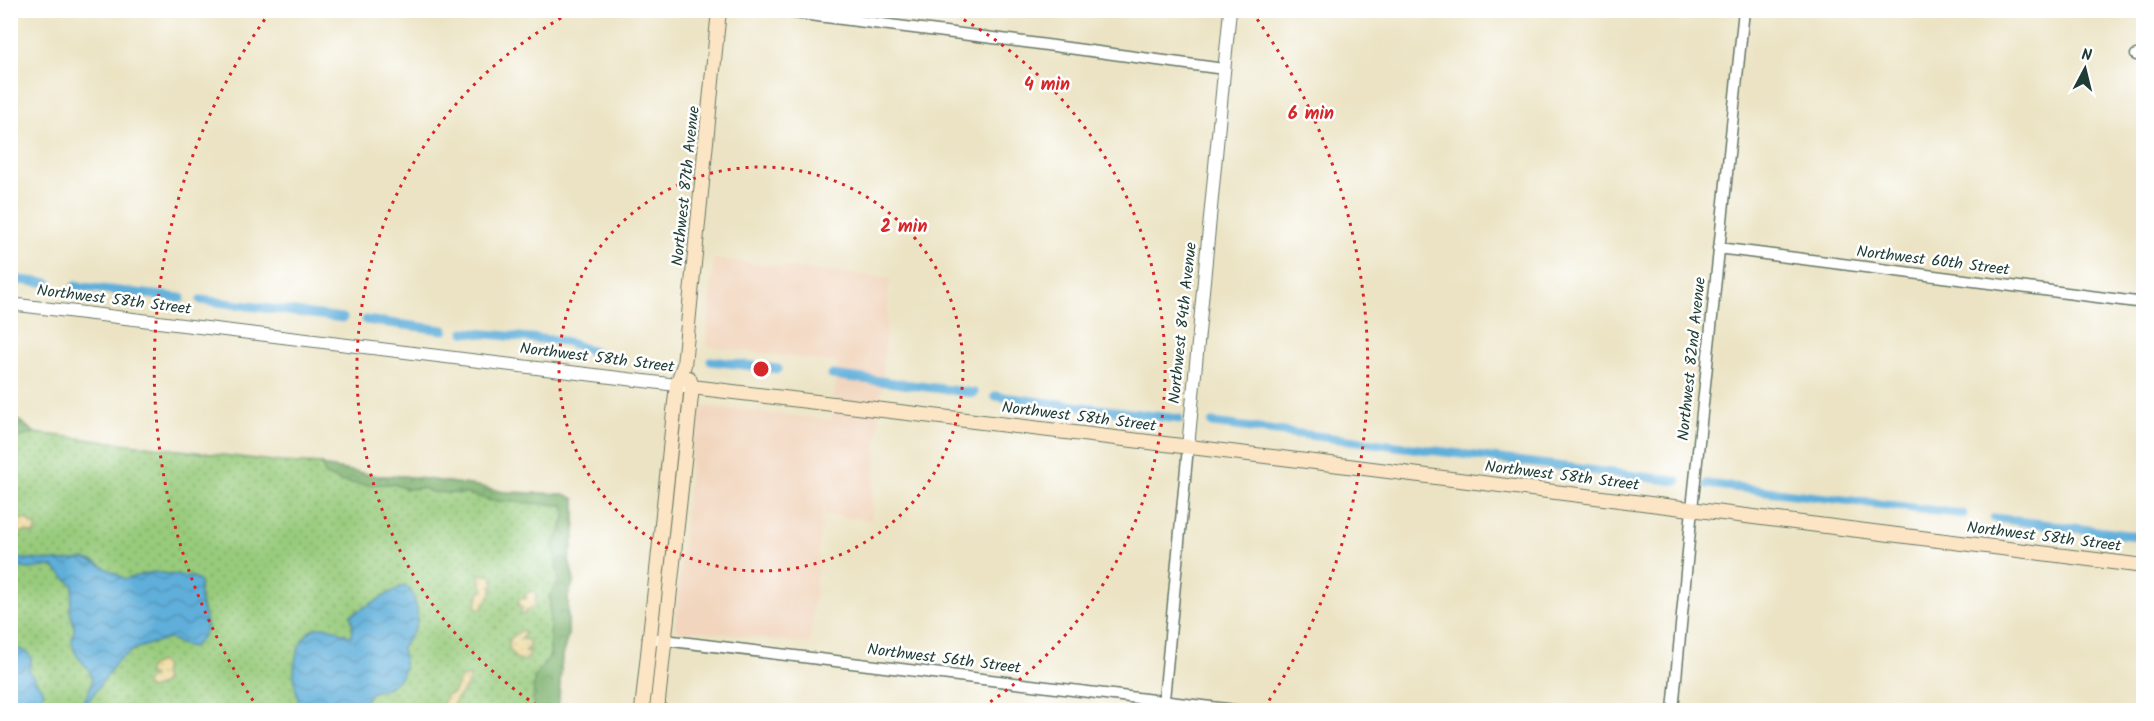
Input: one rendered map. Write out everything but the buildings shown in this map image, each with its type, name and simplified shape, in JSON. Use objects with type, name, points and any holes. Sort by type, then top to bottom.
[{"type":"main road","name":"Northwest 87th Avenue","points":[[642,711],[648,638],[677,384],[684,365],[719,10]]},
{"type":"main road","name":"Northwest 87th Avenue","points":[[657,711],[692,387],[684,365]]},
{"type":"main road","name":"Northwest 58th Street","points":[[692,387],[2144,566]]},
{"type":"street","points":[[770,10],[1224,69]]},
{"type":"street","name":"Northwest 84th Avenue","points":[[1163,706],[1230,10]]},
{"type":"street","name":"Northwest 82nd Avenue","points":[[1673,711],[1718,248],[1744,10]]},
{"type":"street","name":"Northwest 60th Street","points":[[1718,248],[2144,303]]},
{"type":"street","name":"Northwest 58th Street","points":[[10,304],[692,387]]},
{"type":"street","name":"Northwest 56th Street","points":[[648,638],[1163,706],[1235,711]]},
{"type":"shaded area","points":[[714,259],[890,278],[871,520],[824,515],[825,488],[810,644],[692,630],[686,633],[678,631],[675,626],[698,408],[702,406],[832,420],[837,363],[706,346]]},
{"type":"green space","points":[[11,419],[18,420],[35,433],[281,462],[322,464],[327,467],[378,476],[403,476],[504,492],[564,494],[575,499],[575,533],[569,560],[574,581],[568,596],[568,636],[562,656],[558,710],[11,710]]},
{"type":"green space","points":[[11,419],[18,420],[35,433],[11,440]]},
{"type":"green space","points":[[322,464],[327,467],[378,476],[403,476],[504,492],[564,494],[575,499],[575,533],[569,560],[574,581],[568,596],[568,636],[562,656],[558,710],[533,710],[534,678],[550,656],[550,595],[559,581],[553,544],[562,529],[566,512],[562,505],[494,501],[467,494],[431,492],[424,488],[407,489],[393,484],[362,485],[343,482],[325,475]]},
{"type":"sand","points":[[16,516],[21,520],[26,519],[32,525],[36,524],[35,534],[18,533],[14,528],[11,530],[11,517],[13,519]]},
{"type":"sand","points":[[480,574],[492,576],[494,586],[491,587],[493,589],[483,608],[478,609],[476,605],[480,592],[484,590]]},
{"type":"sand","points":[[533,591],[536,593],[535,606],[527,610],[524,615],[521,614],[522,608],[518,606],[519,600],[526,599],[526,593]]},
{"type":"sand","points":[[522,630],[525,633],[521,639],[528,640],[530,645],[525,651],[529,651],[528,659],[524,661],[515,658],[509,647],[510,639]]},
{"type":"sand","points":[[161,661],[165,668],[163,674],[165,680],[159,686],[149,689],[145,683],[153,676],[148,674],[149,669]]},
{"type":"sand","points":[[470,677],[467,687],[450,710],[442,710],[446,695],[453,693],[460,679]]},
{"type":"water","points":[[11,558],[60,561],[85,559],[125,579],[153,572],[194,577],[200,582],[200,597],[206,621],[205,631],[193,647],[182,645],[169,638],[135,649],[118,660],[82,710],[75,710],[87,695],[92,678],[77,656],[72,641],[74,629],[70,609],[73,585],[52,566],[30,569],[11,567]]},
{"type":"water","points":[[402,586],[409,588],[412,592],[416,603],[417,620],[414,630],[402,647],[403,672],[397,681],[388,687],[372,692],[363,703],[366,710],[300,710],[294,666],[305,636],[310,631],[324,627],[351,636],[353,629],[351,615]]},
{"type":"water","points":[[11,647],[29,655],[31,661],[29,671],[44,692],[34,705],[27,709],[11,710]]},
{"type":"waterway","points":[[10,279],[48,283]]},
{"type":"waterway","points":[[75,286],[181,298]]},
{"type":"waterway","points":[[201,300],[343,318]]},
{"type":"waterway","points":[[366,320],[444,330]]},
{"type":"waterway","points":[[464,332],[564,341],[594,352]]},
{"type":"waterway","points":[[711,361],[778,369]]},
{"type":"waterway","points":[[832,375],[974,393]]},
{"type":"waterway","points":[[995,396],[1179,419]]},
{"type":"waterway","points":[[1212,423],[1677,481]]},
{"type":"waterway","points":[[1707,484],[1963,514]]},
{"type":"waterway","points":[[1994,518],[2144,537]]}]
